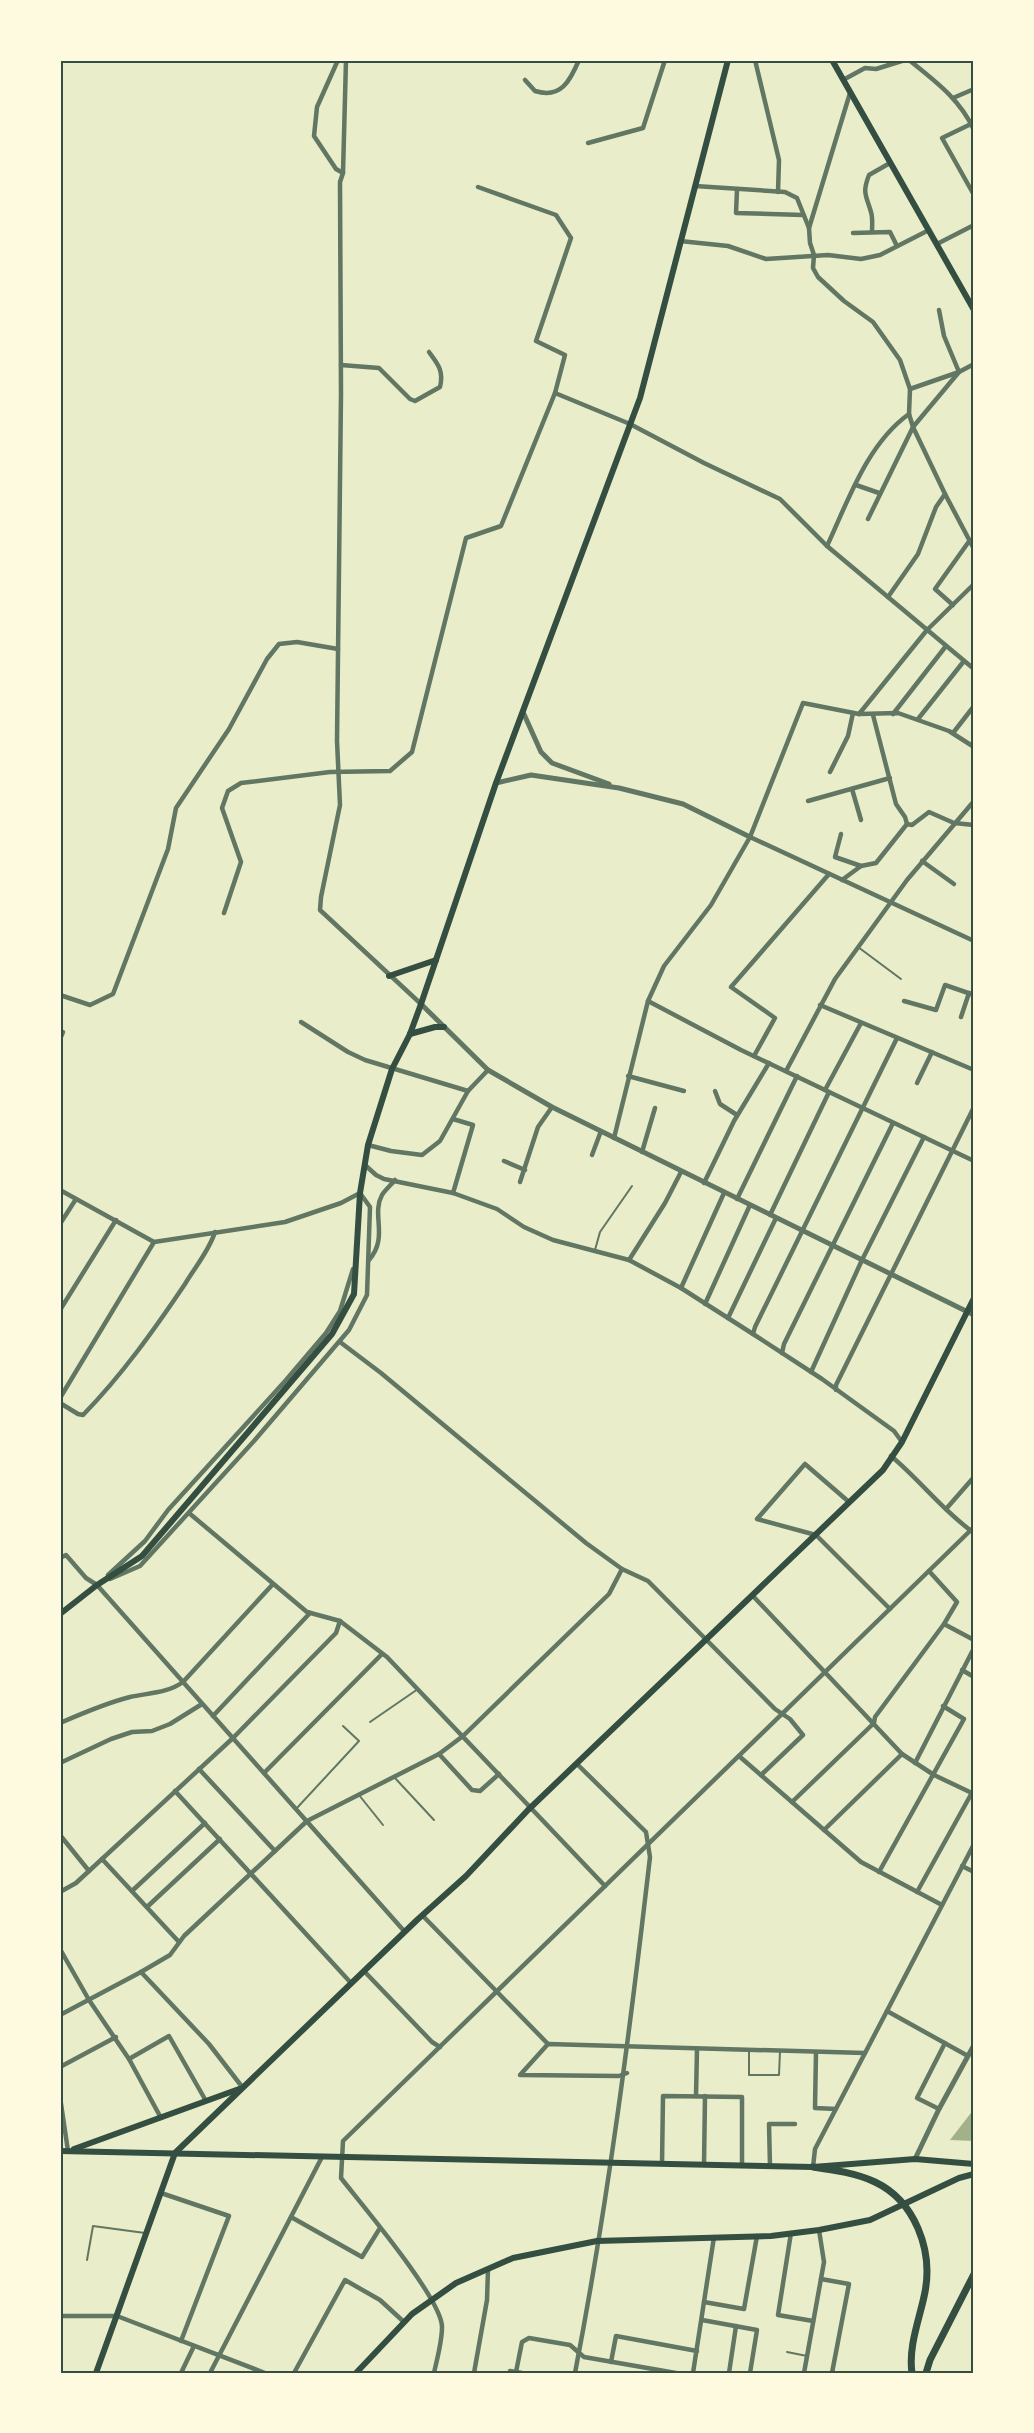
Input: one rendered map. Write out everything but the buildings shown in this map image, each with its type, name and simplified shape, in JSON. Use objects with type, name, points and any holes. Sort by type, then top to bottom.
[{"type":"main road","points":[[60,1614],[97,1585],[142,1556],[332,1334],[354,1294],[360,1193],[368,1145],[392,1069],[410,1034],[421,1004],[496,783],[640,398],[728,60]]},
{"type":"main road","points":[[832,60],[974,310]]},
{"type":"main road","points":[[389,976],[436,960]]},
{"type":"main road","points":[[410,1034],[435,1027],[444,1027]]},
{"type":"main road","points":[[96,2373],[176,2153],[422,1915],[466,1876],[531,1807],[883,1470],[902,1442],[971,1313],[974,1298]]},
{"type":"main road","points":[[68,2151],[243,2088]]},
{"type":"main road","points":[[60,2151],[813,2167],[915,2159],[974,2164]]},
{"type":"main road","points":[[813,2167],[844,2172],[876,2182],[904,2204],[921,2236],[927,2257],[926,2289],[910,2365],[912,2373]]},
{"type":"main road","points":[[356,2373],[404,2322],[432,2300],[456,2283],[513,2258],[597,2241],[757,2236],[819,2230],[870,2220],[959,2178],[974,2174]]},
{"type":"main road","points":[[926,2373],[930,2360],[974,2274]]},
{"type":"street","points":[[338,60],[317,107],[314,136],[336,169],[343,173]]},
{"type":"street","points":[[346,60],[343,173],[340,182],[338,650],[340,805],[320,910],[488,1070],[552,1107],[681,1172],[971,1313]]},
{"type":"street","points":[[525,80],[534,91],[554,93],[566,86],[579,60]]},
{"type":"street","points":[[588,143],[643,128],[665,60]]},
{"type":"street","points":[[755,60],[779,160],[778,192]]},
{"type":"street","points":[[843,80],[865,68],[876,69],[907,60],[953,98],[967,114],[974,130]]},
{"type":"street","points":[[953,98],[974,89]]},
{"type":"street","points":[[808,228],[850,93]]},
{"type":"street","points":[[971,124],[942,138],[974,195]]},
{"type":"street","points":[[872,232],[872,213],[865,199],[864,186],[869,175],[890,164]]},
{"type":"street","points":[[695,186],[778,192],[797,198],[808,228],[814,255],[813,268],[818,277],[844,301],[873,322],[900,360],[910,389],[909,414],[913,427],[974,549]]},
{"type":"street","points":[[224,913],[241,862],[222,808],[228,791],[242,783],[338,771],[390,771],[412,752],[466,538],[501,526],[555,393],[565,355],[537,341],[571,238],[556,215],[478,187]]},
{"type":"street","points":[[737,189],[736,213],[803,215]]},
{"type":"street","points":[[937,244],[974,225]]},
{"type":"street","points":[[680,241],[728,246],[766,259],[814,255],[861,259],[880,255],[928,230]]},
{"type":"street","points":[[853,232],[890,231],[897,246]]},
{"type":"street","points":[[939,310],[944,336],[959,372]]},
{"type":"street","points":[[341,365],[379,369],[410,399],[415,400],[440,387],[441,370],[429,351]]},
{"type":"street","points":[[910,389],[959,372],[974,364]]},
{"type":"street","points":[[867,519],[913,427],[959,372]]},
{"type":"street","points":[[555,393],[630,423],[704,463],[780,499],[827,546],[974,669]]},
{"type":"street","points":[[827,546],[856,485],[880,444],[909,414]]},
{"type":"street","points":[[856,485],[879,493]]},
{"type":"street","points":[[888,597],[918,554],[936,507],[945,494]]},
{"type":"street","points":[[953,605],[935,589],[970,540]]},
{"type":"street","points":[[831,772],[849,736],[856,714],[927,630],[974,585]]},
{"type":"street","points":[[60,995],[90,1005],[113,994],[168,849],[176,808],[229,729],[267,658],[279,644],[297,642],[338,650]]},
{"type":"street","points":[[893,714],[946,646]]},
{"type":"street","points":[[918,719],[964,661]]},
{"type":"street","points":[[614,1138],[648,1001],[664,966],[711,905],[750,837],[803,703],[856,714],[893,714],[918,719],[953,734],[974,747]]},
{"type":"street","points":[[953,734],[974,706]]},
{"type":"street","points":[[523,712],[541,752],[552,763],[619,788]]},
{"type":"street","points":[[873,715],[896,804],[907,824]]},
{"type":"street","points":[[496,783],[531,775],[619,788],[683,804],[974,941]]},
{"type":"street","points":[[808,801],[890,778]]},
{"type":"street","points":[[852,789],[861,820]]},
{"type":"street","points":[[786,1071],[820,1005],[858,947],[922,861],[974,801]]},
{"type":"street","points":[[907,824],[912,825],[929,812],[954,823],[974,825]]},
{"type":"street","points":[[842,880],[861,866],[876,862],[907,824]]},
{"type":"street","points":[[841,834],[835,857],[861,866]]},
{"type":"street","points":[[922,861],[954,884]]},
{"type":"street","points":[[754,1056],[775,1018],[731,987],[829,874]]},
{"type":"street","points":[[904,1001],[936,1010],[945,985],[971,994],[961,1017]]},
{"type":"street","points":[[648,1001],[754,1056],[974,1161]]},
{"type":"street","points":[[820,1005],[974,1070]]},
{"type":"street","points":[[301,1022],[348,1052],[392,1069],[468,1091]]},
{"type":"street","points":[[728,1318],[827,1091],[861,1023]]},
{"type":"street","points":[[60,1039],[63,1032]]},
{"type":"street","points":[[753,1334],[897,1038]]},
{"type":"street","points":[[917,1083],[932,1052]]},
{"type":"street","points":[[704,1183],[737,1115],[769,1063]]},
{"type":"street","points":[[368,1145],[422,1155],[440,1141],[468,1091],[488,1070]]},
{"type":"street","points":[[628,1076],[684,1091]]},
{"type":"street","points":[[737,1199],[796,1076]]},
{"type":"street","points":[[715,1091],[720,1104],[737,1115]]},
{"type":"street","points":[[520,1182],[538,1127],[552,1107]]},
{"type":"street","points":[[836,1390],[836,1385],[974,1107]]},
{"type":"street","points":[[642,1152],[655,1108]]},
{"type":"street","points":[[453,1119],[473,1125],[453,1193]]},
{"type":"street","points":[[782,1353],[784,1344],[894,1123]]},
{"type":"street","points":[[592,1155],[601,1131]]},
{"type":"street","points":[[811,1372],[862,1260],[924,1137]]},
{"type":"street","points":[[504,1161],[525,1170]]},
{"type":"street","points":[[365,1166],[376,1176],[453,1193],[497,1209],[524,1227],[553,1240],[629,1260],[681,1288],[811,1372],[894,1431],[902,1442]]},
{"type":"street","points":[[629,1260],[665,1203],[681,1172]]},
{"type":"street","points":[[369,1260],[376,1252],[379,1241],[381,1197],[395,1180]]},
{"type":"street","points":[[60,1190],[154,1242],[285,1222],[341,1203],[360,1193],[370,1207],[367,1295],[349,1330],[140,1566],[97,1585]]},
{"type":"street","points":[[681,1288],[724,1193]]},
{"type":"street","points":[[60,1224],[76,1199]]},
{"type":"street","points":[[705,1304],[750,1205]]},
{"type":"street","points":[[60,1310],[116,1220]]},
{"type":"street","points":[[60,1403],[78,1414],[83,1414],[108,1389],[206,1252],[215,1232]]},
{"type":"street","points":[[60,1398],[154,1242]]},
{"type":"street","points":[[340,1342],[381,1373],[586,1544],[622,1569],[648,1581],[775,1709],[790,1719],[803,1735],[761,1775]]},
{"type":"street","points":[[434,2373],[442,2326],[432,2300],[341,2178],[343,2141],[973,1530],[946,1509],[891,1456]]},
{"type":"street","points":[[849,1502],[805,1464],[757,1519],[816,1535],[890,1609]]},
{"type":"street","points":[[946,1509],[974,1477]]},
{"type":"street","points":[[189,1513],[310,1613],[340,1621],[382,1654],[500,1774],[605,1886]]},
{"type":"street","points":[[60,1558],[66,1555],[86,1578],[97,1585],[405,1932]]},
{"type":"street","points":[[60,2015],[170,1955],[179,1942],[307,1821],[439,1754],[463,1736],[609,1594],[622,1569]]},
{"type":"street","points":[[792,1802],[874,1723],[875,1718],[944,1624],[957,1602],[929,1571]]},
{"type":"street","points":[[60,1723],[118,1701],[173,1689],[183,1682],[273,1584]]},
{"type":"street","points":[[753,1596],[902,1754],[934,1775],[973,1792],[917,1892]]},
{"type":"street","points":[[213,1716],[310,1613]]},
{"type":"street","points":[[60,1892],[76,1883],[233,1738],[336,1633],[340,1621]]},
{"type":"street","points":[[944,1624],[974,1640]]},
{"type":"street","points":[[915,1763],[974,1648]]},
{"type":"street","points":[[264,1773],[382,1654]]},
{"type":"street","points":[[962,1671],[974,1677]]},
{"type":"street","points":[[60,1763],[111,1739],[132,1732],[152,1731],[170,1724],[202,1704]]},
{"type":"street","points":[[879,1872],[964,1719],[943,1706]]},
{"type":"street","points":[[439,1754],[472,1790],[480,1791],[500,1774]]},
{"type":"street","points":[[824,1830],[902,1754]]},
{"type":"street","points":[[739,1756],[861,1862],[942,1905]]},
{"type":"street","points":[[575,2373],[626,2074],[650,1857],[646,1832],[578,1764]]},
{"type":"street","points":[[199,1769],[275,1851]]},
{"type":"street","points":[[175,1791],[351,1983]]},
{"type":"street","points":[[132,1891],[205,1823]]},
{"type":"street","points":[[60,1835],[89,1871]]},
{"type":"street","points":[[147,1907],[220,1839]]},
{"type":"street","points":[[813,2167],[815,2149],[974,1844]]},
{"type":"street","points":[[102,1858],[179,1942]]},
{"type":"street","points":[[962,1866],[974,1872]]},
{"type":"street","points":[[422,1915],[548,2044],[865,2053]]},
{"type":"street","points":[[61,1952],[89,2000],[116,2037],[161,2118]]},
{"type":"street","points":[[364,1971],[432,2042],[440,2047]]},
{"type":"street","points":[[141,1972],[209,2044],[243,2088]]},
{"type":"street","points":[[887,2011],[968,2056]]},
{"type":"street","points":[[129,2059],[169,2036],[206,2101]]},
{"type":"street","points":[[60,2067],[116,2037]]},
{"type":"street","points":[[939,2109],[917,2098],[945,2043]]},
{"type":"street","points":[[548,2044],[520,2075],[626,2074]]},
{"type":"street","points":[[915,2159],[974,2045]]},
{"type":"street","points":[[696,2096],[697,2049]]},
{"type":"street","points":[[816,2052],[814,2108],[836,2109]]},
{"type":"street","points":[[662,2164],[663,2096],[705,2096],[742,2097],[742,2165]]},
{"type":"street","points":[[704,2165],[705,2096]]},
{"type":"street","points":[[60,2097],[68,2151]]},
{"type":"street","points":[[770,2166],[769,2124],[795,2124]]},
{"type":"street","points":[[210,2373],[322,2157]]},
{"type":"street","points":[[161,2193],[229,2216],[181,2341]]},
{"type":"street","points":[[291,2217],[362,2257],[380,2228]]},
{"type":"street","points":[[804,2373],[824,2262],[819,2230]]},
{"type":"street","points":[[791,2233],[778,2314],[813,2321]]},
{"type":"street","points":[[704,2302],[744,2309],[757,2236]]},
{"type":"street","points":[[693,2373],[714,2237]]},
{"type":"street","points":[[474,2373],[487,2300],[488,2269]]},
{"type":"street","points":[[821,2279],[849,2284],[832,2373]]},
{"type":"street","points":[[294,2373],[345,2280],[380,2300],[404,2322]]},
{"type":"street","points":[[60,2316],[117,2316],[265,2373]]},
{"type":"street","points":[[702,2320],[757,2330],[750,2373]]},
{"type":"street","points":[[729,2373],[736,2326]]},
{"type":"street","points":[[611,2362],[616,2336],[697,2351]]},
{"type":"street","points":[[522,2373],[513,2372],[522,2342],[529,2338],[570,2345],[584,2357],[676,2373]]},
{"type":"street","points":[[181,2373],[194,2346]]},
{"type":"lane","points":[[858,947],[901,979]]},
{"type":"lane","points":[[595,1250],[600,1232],[632,1186]]},
{"type":"lane","points":[[370,1722],[418,1689]]},
{"type":"lane","points":[[296,1809],[360,1741],[343,1726]]},
{"type":"lane","points":[[394,1777],[434,1820]]},
{"type":"lane","points":[[358,1795],[383,1825]]},
{"type":"lane","points":[[749,2050],[749,2075],[779,2075],[780,2051]]},
{"type":"lane","points":[[87,2260],[93,2226],[147,2233]]},
{"type":"lane","points":[[787,2352],[807,2356]]},
{"type":"shaded area","points":[[974,2109],[974,2141],[950,2140]]}]
